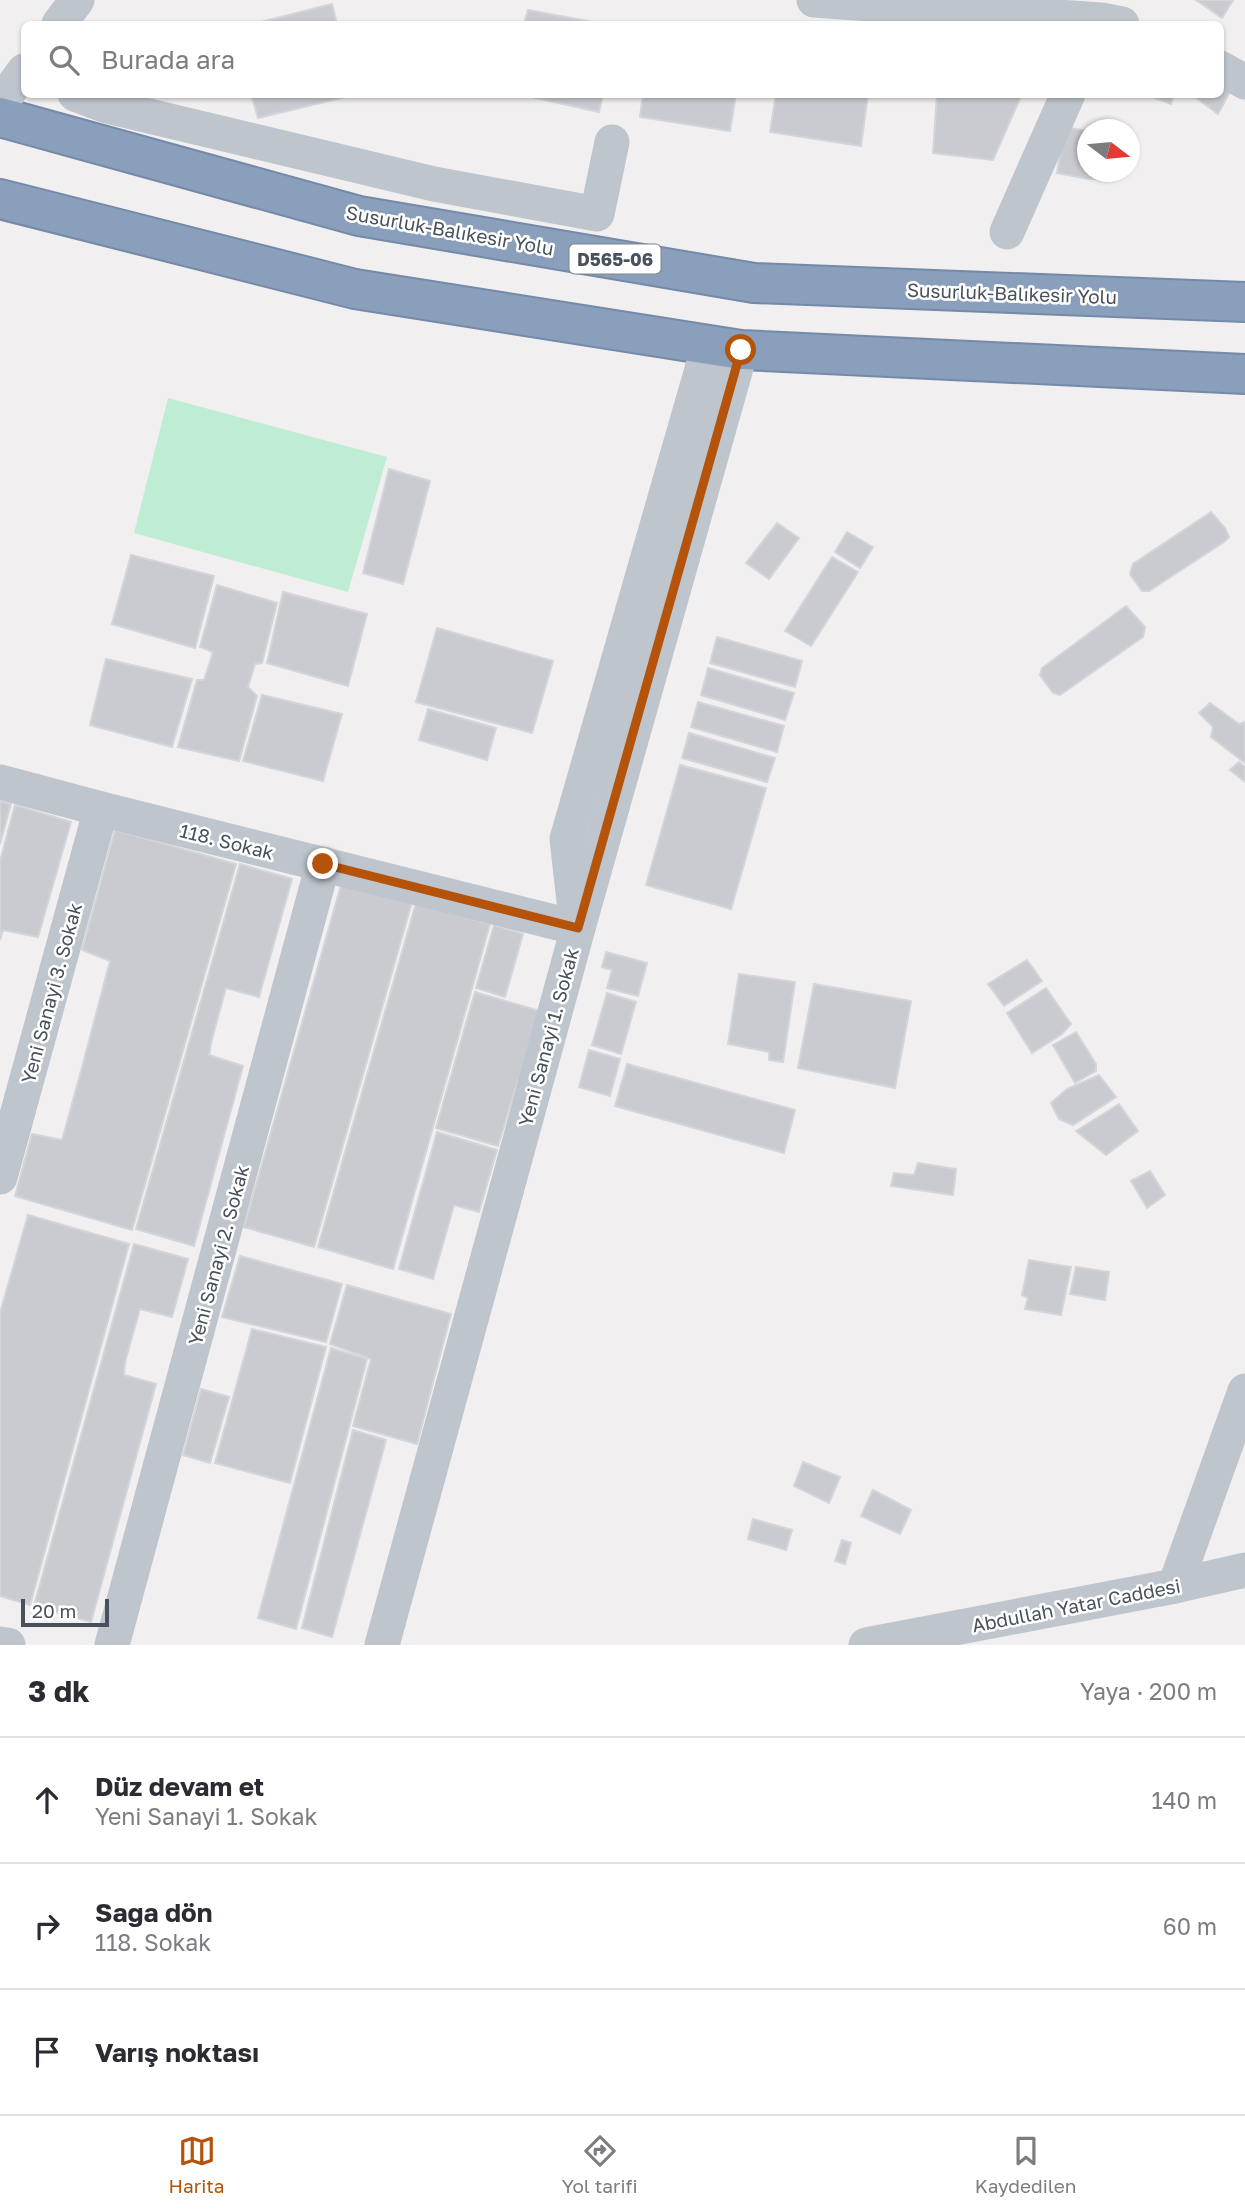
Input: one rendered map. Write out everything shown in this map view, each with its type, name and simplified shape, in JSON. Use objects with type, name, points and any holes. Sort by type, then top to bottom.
[{"type":"highway","name":"Susurluk-Balıkesir Yolu","points":[[0,117],[359,216],[754,283],[1245,302]]},
{"type":"highway","points":[[0,199],[355,289],[725,347],[1245,374]]},
{"type":"street","points":[[61,21],[77,0]]},
{"type":"street","points":[[814,0],[1038,8],[1132,21]]},
{"type":"street","points":[[1224,70],[1245,82]]},
{"type":"street","points":[[0,104],[21,78]]},
{"type":"street","points":[[87,98],[121,109],[434,184],[597,214],[612,142]]},
{"type":"street","points":[[1007,232],[1066,98]]},
{"type":"street","points":[[578,928],[567,839],[725,347]]},
{"type":"street","name":"118. Sokak","points":[[0,782],[578,928]]},
{"type":"street","name":"Yeni Sanayi 3. Sokak","points":[[0,1177],[101,809]]},
{"type":"street","name":"Yeni Sanayi 2. Sokak","points":[[112,1645],[323,864]]},
{"type":"street","name":"Yeni Sanayi 1. Sokak","points":[[382,1645],[578,928]]},
{"type":"street","points":[[1175,1586],[1245,1391]]},
{"type":"street","name":"Abdullah Yatar Caddesi","points":[[866,1645],[1175,1586],[1245,1570]]},
{"type":"street","points":[[0,1644],[8,1645]]},
{"type":"green space","points":[[168,398],[387,457],[348,592],[134,533]]},
{"type":"building","points":[[1196,0],[1233,0],[1222,18]]},
{"type":"building","points":[[332,4],[336,21],[265,21]]},
{"type":"building","points":[[528,10],[587,21],[525,21]]},
{"type":"building","points":[[1224,86],[1231,90],[1218,114],[1196,98],[1224,98]]},
{"type":"building","points":[[252,98],[341,98],[258,118]]},
{"type":"building","points":[[536,98],[602,98],[599,112]]},
{"type":"building","points":[[642,98],[735,98],[730,131],[640,117]]},
{"type":"building","points":[[775,98],[867,98],[861,146],[770,132]]},
{"type":"building","points":[[937,98],[1020,98],[993,160],[933,153]]},
{"type":"building","points":[[1155,98],[1173,98],[1171,104]]},
{"type":"building","points":[[1064,127],[1077,129],[1077,177],[1057,173]]},
{"type":"building","points":[[389,469],[430,481],[403,584],[363,573]]},
{"type":"building","points":[[1211,512],[1229,537],[1149,591],[1142,591],[1130,574],[1133,564]]},
{"type":"building","points":[[777,523],[799,538],[769,579],[746,563]]},
{"type":"building","points":[[847,532],[873,547],[860,568],[835,552]]},
{"type":"building","points":[[131,555],[214,576],[195,648],[112,624]]},
{"type":"building","points":[[832,557],[858,572],[811,646],[785,631]]},
{"type":"building","points":[[217,585],[277,603],[262,663],[255,664],[248,687],[257,696],[239,761],[178,747],[197,680],[204,680],[213,652],[200,647]]},
{"type":"building","points":[[283,592],[367,614],[348,686],[267,663]]},
{"type":"building","points":[[1126,606],[1145,627],[1143,637],[1060,695],[1053,693],[1040,675],[1042,668]]},
{"type":"building","points":[[437,628],[553,661],[532,733],[416,702]]},
{"type":"building","points":[[717,637],[802,661],[795,687],[710,663]]},
{"type":"building","points":[[106,659],[192,679],[172,747],[90,725]]},
{"type":"building","points":[[708,668],[794,693],[785,720],[701,695]]},
{"type":"building","points":[[262,695],[342,714],[323,781],[243,761]]},
{"type":"building","points":[[698,702],[784,726],[777,752],[691,727]]},
{"type":"building","points":[[1210,703],[1239,724],[1245,722],[1245,763],[1211,737],[1213,727],[1199,713]]},
{"type":"building","points":[[428,709],[496,728],[487,760],[419,740]]},
{"type":"building","points":[[689,733],[775,758],[767,782],[682,758]]},
{"type":"building","points":[[1239,762],[1245,767],[1245,782],[1230,770]]},
{"type":"building","points":[[680,765],[766,788],[731,909],[646,885]]},
{"type":"building","points":[[0,801],[11,804],[0,844]]},
{"type":"building","points":[[15,805],[71,822],[38,937],[3,930],[0,940],[0,861]]},
{"type":"building","points":[[115,830],[236,864],[132,1230],[15,1196],[32,1134],[62,1140],[80,1075],[110,961],[82,950]]},
{"type":"building","points":[[240,864],[292,879],[259,997],[226,988],[212,1039],[209,1055],[243,1066],[194,1246],[136,1229]]},
{"type":"building","points":[[342,882],[412,902],[314,1247],[244,1227]]},
{"type":"building","points":[[416,903],[490,924],[393,1269],[318,1247]]},
{"type":"building","points":[[494,925],[523,934],[505,997],[476,988]]},
{"type":"building","points":[[606,952],[647,963],[638,996],[607,988],[612,970],[602,967]]},
{"type":"building","points":[[1027,960],[1042,981],[1004,1006],[988,984]]},
{"type":"building","points":[[739,974],[795,982],[783,1062],[769,1060],[769,1052],[728,1044]]},
{"type":"building","points":[[814,984],[911,1001],[895,1088],[798,1068]]},
{"type":"building","points":[[1046,988],[1071,1024],[1062,1034],[1032,1053],[1007,1013]]},
{"type":"building","points":[[475,992],[543,1012],[525,1078],[518,1080],[498,1146],[436,1128]]},
{"type":"building","points":[[607,993],[636,1002],[621,1054],[592,1045]]},
{"type":"building","points":[[1076,1032],[1096,1064],[1096,1071],[1075,1083],[1053,1045]]},
{"type":"building","points":[[589,1050],[620,1059],[610,1096],[579,1087]]},
{"type":"building","points":[[627,1064],[795,1110],[784,1153],[615,1106]]},
{"type":"building","points":[[1099,1075],[1116,1097],[1073,1125],[1059,1119],[1051,1103],[1067,1089]]},
{"type":"building","points":[[1119,1104],[1138,1131],[1106,1155],[1076,1131]]},
{"type":"building","points":[[437,1132],[497,1150],[479,1212],[454,1205],[433,1279],[399,1269]]},
{"type":"building","points":[[918,1163],[956,1169],[953,1195],[891,1186],[894,1173],[914,1175]]},
{"type":"building","points":[[1150,1171],[1165,1195],[1147,1208],[1131,1181]]},
{"type":"building","points":[[28,1215],[129,1244],[30,1605],[0,1596],[0,1313]]},
{"type":"building","points":[[134,1244],[188,1259],[172,1317],[140,1309],[125,1362],[124,1375],[156,1384],[91,1622],[34,1606]]},
{"type":"building","points":[[240,1256],[342,1284],[326,1342],[222,1317]]},
{"type":"building","points":[[1029,1260],[1071,1267],[1061,1315],[1025,1309],[1028,1298],[1022,1295]]},
{"type":"building","points":[[1076,1267],[1109,1272],[1105,1300],[1070,1294]]},
{"type":"building","points":[[347,1285],[451,1314],[417,1444],[353,1426],[371,1359],[330,1344]]},
{"type":"building","points":[[252,1329],[326,1347],[290,1483],[215,1463]]},
{"type":"building","points":[[331,1348],[367,1359],[296,1629],[258,1618]]},
{"type":"building","points":[[201,1389],[229,1397],[210,1463],[183,1455]]},
{"type":"building","points":[[353,1430],[386,1440],[332,1637],[302,1628]]},
{"type":"building","points":[[803,1462],[840,1477],[829,1503],[794,1486]]},
{"type":"building","points":[[873,1490],[911,1510],[900,1534],[861,1516]]},
{"type":"building","points":[[753,1519],[792,1530],[786,1550],[748,1539]]},
{"type":"building","points":[[842,1540],[851,1543],[845,1564],[835,1561]]},
{"type":"route","points":[[323,864],[578,928],[741,350]]}]
